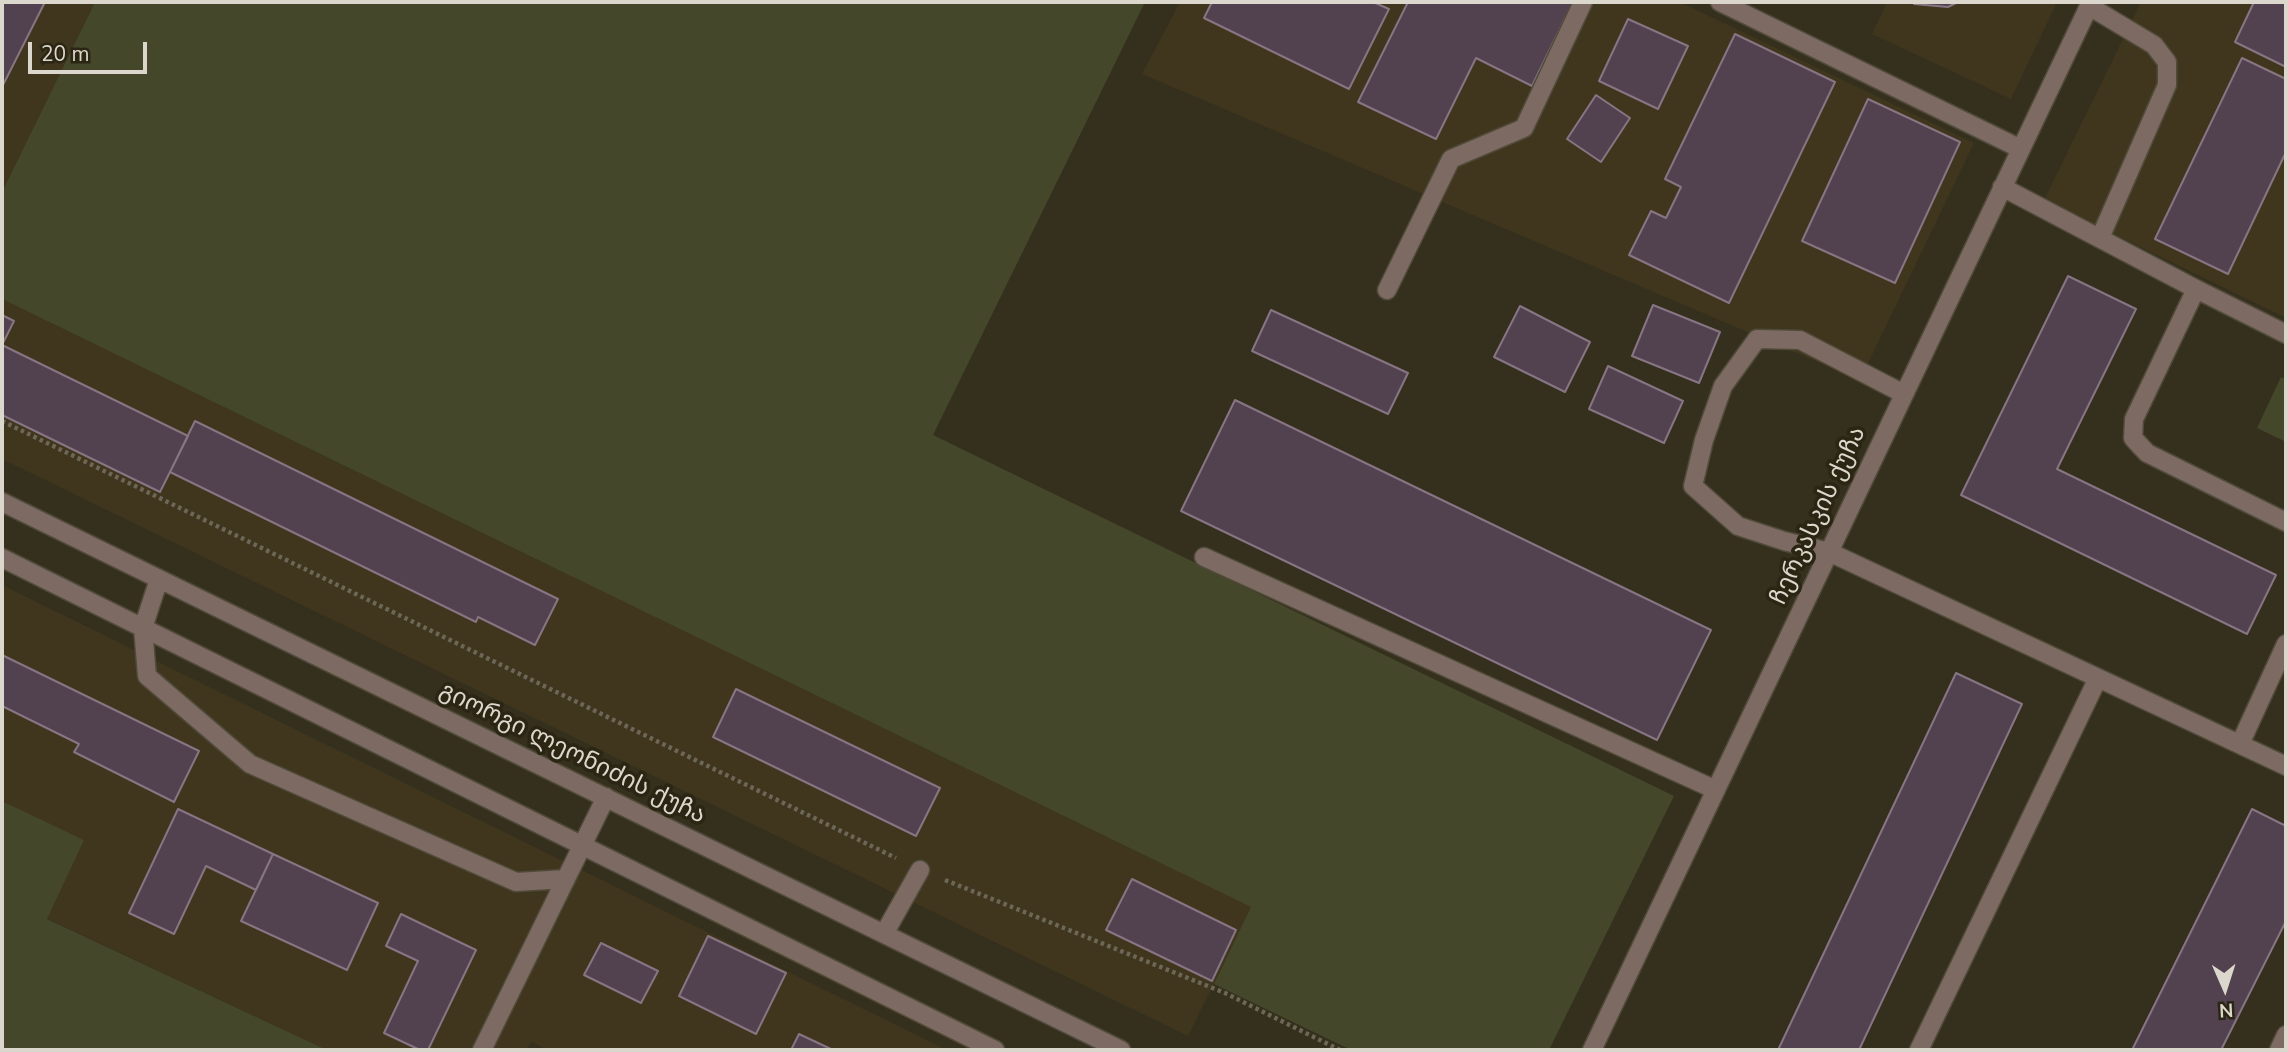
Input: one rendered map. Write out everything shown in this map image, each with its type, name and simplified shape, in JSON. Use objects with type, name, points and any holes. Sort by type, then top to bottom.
[{"type":"street","points":[[1387,290],[1451,159],[1524,128],[1583,2]]},
{"type":"street","points":[[1720,2],[2021,149]]},
{"type":"street","points":[[2090,4],[2154,45],[2167,62],[2167,85],[2100,239]]},
{"type":"street","name":"ჩერკასკის ქუჩა","points":[[1592,1050],[2090,4]]},
{"type":"street","points":[[2003,187],[2286,334]]},
{"type":"street","points":[[2196,289],[2134,419],[2133,438],[2147,453],[2286,522]]},
{"type":"street","points":[[1904,394],[1800,340],[1757,340],[1723,386],[1704,440],[1693,486],[1738,526],[1829,552],[2286,765]]},
{"type":"street","name":"გიორგი ლეონიძის ქუჩა","points":[[2,502],[1121,1050]]},
{"type":"street","points":[[1204,557],[1716,790]]},
{"type":"street","points":[[2,558],[995,1050]]},
{"type":"street","points":[[159,579],[143,628],[147,676],[250,764],[516,882],[566,879]]},
{"type":"street","points":[[2240,744],[2286,644]]},
{"type":"street","points":[[1919,1050],[2098,678]]},
{"type":"street","points":[[482,1050],[606,797]]},
{"type":"street","points":[[884,934],[920,870]]},
{"type":"street","points":[[2279,1050],[2286,1035]]},
{"type":"path","points":[[2,421],[920,870],[1225,993],[1340,1050]]},
{"type":"shaded area","points":[[2,2],[95,2],[2,192]]},
{"type":"shaded area","points":[[1180,2],[1680,2],[1974,143],[1860,380],[1142,74]]},
{"type":"shaded area","points":[[1887,2],[2057,2],[2011,99],[1872,34]]},
{"type":"shaded area","points":[[2141,2],[2286,2],[2286,318],[2044,200]]},
{"type":"shaded area","points":[[2,299],[1252,907],[1188,1036],[2,459]]},
{"type":"shaded area","points":[[2,585],[947,1050],[548,1050],[531,1042],[526,1050],[327,1050],[46,918],[83,840],[2,801]]},
{"type":"green space","points":[[95,2],[1145,2],[933,435],[1674,796],[1549,1050],[1351,1050],[1214,984],[1251,907],[2,299],[2,192]]},
{"type":"green space","points":[[2281,377],[2286,379],[2286,442],[2257,428]]},
{"type":"green space","points":[[2,801],[84,840],[47,919],[327,1050],[2,1050]]},
{"type":"building","points":[[2,2],[45,2],[2,87],[3,17]]},
{"type":"building","points":[[1212,2],[1373,2],[1389,9],[1349,89],[1204,18]]},
{"type":"building","points":[[1408,2],[1573,2],[1532,86],[1476,58],[1436,139],[1358,102]]},
{"type":"building","points":[[1958,2],[1948,7],[1914,4]]},
{"type":"building","points":[[2254,2],[2286,2],[2286,67],[2235,42]]},
{"type":"building","points":[[1628,19],[1688,46],[1658,109],[1599,81]]},
{"type":"building","points":[[1735,34],[1835,82],[1729,303],[1629,255],[1651,211],[1666,218],[1681,187],[1665,179]]},
{"type":"building","points":[[2242,58],[2286,79],[2286,152],[2228,274],[2155,239]]},
{"type":"building","points":[[1596,95],[1630,118],[1601,162],[1567,139]]},
{"type":"building","points":[[1868,99],[1960,142],[1895,283],[1802,241]]},
{"type":"building","points":[[2068,276],[2136,309],[2057,469],[2276,575],[2247,634],[1961,495]]},
{"type":"building","points":[[1653,305],[1720,332],[1699,383],[1632,356]]},
{"type":"building","points":[[1520,306],[1590,342],[1565,392],[1494,357]]},
{"type":"building","points":[[1271,310],[1408,373],[1388,414],[1252,351]]},
{"type":"building","points":[[2,315],[14,321],[2,345]]},
{"type":"building","points":[[2,345],[188,436],[160,492],[2,415]]},
{"type":"building","points":[[1608,366],[1683,401],[1664,443],[1589,409]]},
{"type":"building","points":[[1235,400],[1711,630],[1657,740],[1181,511]]},
{"type":"building","points":[[195,421],[558,599],[535,645],[478,617],[476,622],[170,472]]},
{"type":"building","points":[[2,655],[199,751],[174,802],[74,752],[79,744],[2,706]]},
{"type":"building","points":[[1956,673],[2022,704],[1859,1050],[1778,1050]]},
{"type":"building","points":[[736,689],[940,788],[916,836],[713,737]]},
{"type":"building","points":[[178,809],[273,854],[256,890],[206,866],[174,934],[129,913]]},
{"type":"building","points":[[2252,809],[2286,826],[2286,921],[2221,1050],[2132,1050]]},
{"type":"building","points":[[273,854],[378,903],[347,970],[241,921]]},
{"type":"building","points":[[1132,879],[1236,930],[1212,981],[1106,930]]},
{"type":"building","points":[[401,914],[476,950],[428,1050],[420,1050],[384,1033],[418,961],[386,946]]},
{"type":"building","points":[[708,936],[786,973],[756,1034],[679,996]]},
{"type":"building","points":[[601,943],[658,971],[641,1003],[584,975]]},
{"type":"building","points":[[799,1034],[833,1050],[791,1050]]}]
